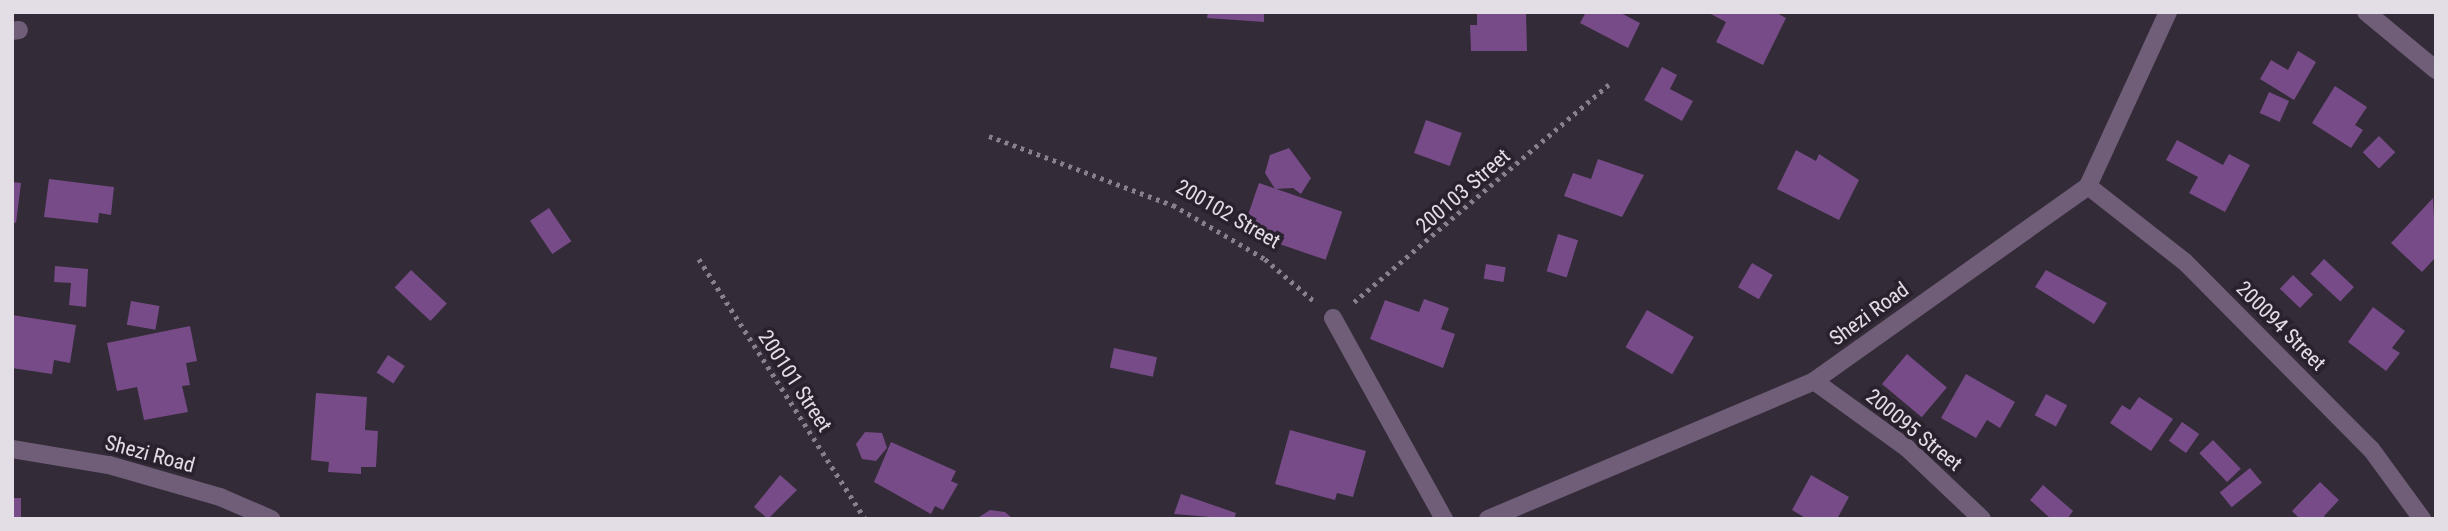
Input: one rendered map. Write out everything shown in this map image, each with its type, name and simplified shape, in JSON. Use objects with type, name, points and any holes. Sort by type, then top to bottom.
[{"type":"street","points":[[2366,12],[2436,70]]},
{"type":"street","points":[[2088,186],[2164,14]]},
{"type":"street","name":"Shezi Road","points":[[1488,519],[1814,381],[2088,186]]},
{"type":"street","name":"200094 Street","points":[[2088,186],[2185,261],[2371,449],[2422,519]]},
{"type":"street","points":[[1333,318],[1444,519]]},
{"type":"street","name":"200095 Street","points":[[1814,381],[1907,448],[1982,519]]},
{"type":"street","name":"Shezi Road","points":[[12,449],[109,465],[220,497],[271,519]]},
{"type":"path","name":"200103 Street","points":[[1333,318],[1399,268],[1609,84]]},
{"type":"path","name":"200102 Street","points":[[989,136],[1173,205],[1265,259],[1333,318]]},
{"type":"path","name":"200101 Street","points":[[699,259],[865,519]]},
{"type":"building","points":[[1208,12],[1264,12],[1264,22],[1207,18]]},
{"type":"building","points":[[1477,12],[1526,12],[1527,51],[1471,51],[1470,25],[1477,25]]},
{"type":"building","points":[[1586,12],[1619,12],[1640,23],[1628,48],[1580,23]]},
{"type":"building","points":[[1707,12],[1775,12],[1786,18],[1763,65],[1716,42],[1726,22]]},
{"type":"building","points":[[2298,51],[2316,62],[2294,100],[2260,79],[2271,60],[2288,70]]},
{"type":"building","points":[[1662,67],[1677,75],[1670,89],[1693,101],[1682,121],[1644,100]]},
{"type":"building","points":[[2335,86],[2367,107],[2355,125],[2363,130],[2351,148],[2312,123]]},
{"type":"building","points":[[2269,92],[2289,101],[2280,122],[2260,113]]},
{"type":"building","points":[[1426,120],[1462,133],[1450,166],[1414,153]]},
{"type":"building","points":[[2379,136],[2395,152],[2379,169],[2363,152]]},
{"type":"building","points":[[2177,140],[2223,165],[2229,154],[2250,165],[2225,212],[2189,193],[2198,177],[2166,160]]},
{"type":"building","points":[[1289,148],[1311,178],[1301,194],[1293,188],[1275,189],[1265,173],[1270,155]]},
{"type":"building","points":[[1796,150],[1816,161],[1819,154],[1859,180],[1839,220],[1777,189]]},
{"type":"building","points":[[1598,159],[1644,175],[1622,217],[1564,196],[1573,173],[1591,179]]},
{"type":"building","points":[[49,179],[114,187],[111,215],[99,213],[98,223],[44,217]]},
{"type":"building","points":[[12,182],[21,183],[16,223],[12,222]]},
{"type":"building","points":[[1259,183],[1342,212],[1326,260],[1242,231]]},
{"type":"building","points":[[2433,198],[2436,257],[2422,272],[2391,243]]},
{"type":"building","points":[[549,208],[571,241],[552,254],[530,221]]},
{"type":"building","points":[[1558,234],[1578,240],[1567,277],[1547,271]]},
{"type":"building","points":[[2324,259],[2354,287],[2340,302],[2310,274]]},
{"type":"building","points":[[1752,263],[1773,275],[1759,299],[1738,287]]},
{"type":"building","points":[[1486,264],[1506,267],[1503,282],[1484,279]]},
{"type":"building","points":[[55,266],[88,269],[86,307],[69,305],[71,283],[54,282]]},
{"type":"building","points":[[411,270],[447,303],[430,321],[395,288]]},
{"type":"building","points":[[2046,270],[2107,303],[2094,324],[2035,287]]},
{"type":"building","points":[[2293,275],[2313,294],[2300,308],[2280,289]]},
{"type":"building","points":[[1424,299],[1449,308],[1441,329],[1455,334],[1443,368],[1370,339],[1385,300],[1419,312]]},
{"type":"building","points":[[131,301],[160,306],[155,330],[127,325]]},
{"type":"building","points":[[2373,307],[2405,331],[2392,348],[2400,353],[2386,371],[2348,342]]},
{"type":"building","points":[[1647,310],[1694,337],[1672,374],[1626,347]]},
{"type":"building","points":[[12,315],[76,325],[70,363],[54,360],[52,374],[12,368]]},
{"type":"building","points":[[190,326],[197,361],[186,363],[190,385],[182,386],[188,412],[144,420],[137,387],[117,391],[107,343]]},
{"type":"building","points":[[1114,348],[1157,357],[1153,377],[1110,368]]},
{"type":"building","points":[[1907,354],[1947,387],[1922,417],[1882,384]]},
{"type":"building","points":[[388,355],[405,366],[393,384],[377,373]]},
{"type":"building","points":[[1966,374],[2015,402],[2000,428],[1987,420],[1976,438],[1941,418]]},
{"type":"building","points":[[316,393],[367,397],[365,430],[378,431],[376,467],[361,467],[361,474],[328,472],[329,462],[311,460]]},
{"type":"building","points":[[2046,394],[2067,405],[2056,426],[2035,415]]},
{"type":"building","points":[[2139,397],[2173,419],[2151,451],[2110,423],[2122,405],[2130,410]]},
{"type":"building","points":[[2182,422],[2199,434],[2186,453],[2169,441]]},
{"type":"building","points":[[1290,430],[1366,451],[1353,497],[1337,493],[1335,500],[1275,484]]},
{"type":"building","points":[[865,432],[882,433],[887,448],[876,461],[862,459],[856,444]]},
{"type":"building","points":[[2213,440],[2241,469],[2227,482],[2199,453]]},
{"type":"building","points":[[891,442],[956,471],[951,481],[958,484],[943,510],[935,506],[931,514],[874,482]]},
{"type":"building","points":[[2250,468],[2262,483],[2232,507],[2220,493]]},
{"type":"building","points":[[780,475],[797,490],[768,519],[754,507]]},
{"type":"building","points":[[1811,475],[1849,497],[1837,519],[1807,519],[1792,510]]},
{"type":"building","points":[[2320,482],[2339,500],[2324,516],[2327,519],[2300,519],[2292,511]]},
{"type":"building","points":[[2043,485],[2073,511],[2067,519],[2051,519],[2030,500]]},
{"type":"building","points":[[1181,494],[1236,513],[1234,519],[1174,514]]},
{"type":"building","points":[[12,498],[21,498],[21,519],[12,519]]},
{"type":"building","points":[[990,510],[1005,512],[1013,519],[976,519]]}]
